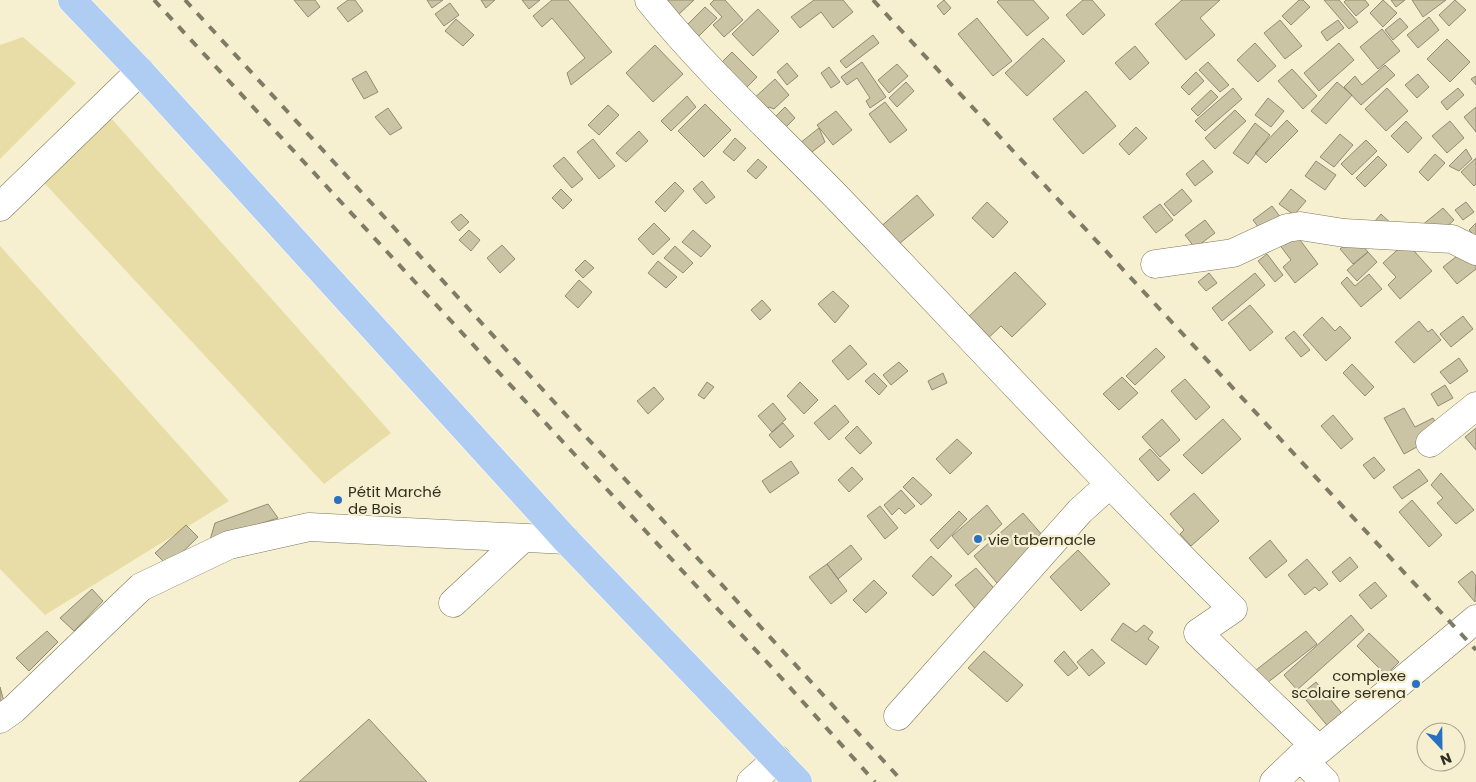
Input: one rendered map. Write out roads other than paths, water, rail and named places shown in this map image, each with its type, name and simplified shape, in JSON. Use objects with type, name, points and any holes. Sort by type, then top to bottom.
[{"type":"main road","points":[[72,0],[140,71],[566,540],[798,782]]},
{"type":"street","points":[[649,0],[683,42],[823,183],[1126,503],[1234,609],[1198,633],[1309,754],[1325,782]]},
{"type":"street","points":[[0,207],[140,71]]},
{"type":"street","points":[[1155,264],[1233,253],[1287,228],[1300,226],[1344,233],[1452,240],[1476,251]]},
{"type":"street","points":[[1430,443],[1476,406]]},
{"type":"street","points":[[898,716],[1080,510],[1110,484]]},
{"type":"street","points":[[0,719],[14,709],[141,587],[229,545],[309,527],[566,540]]},
{"type":"street","points":[[453,604],[523,538]]},
{"type":"street","points":[[1274,782],[1476,619]]},
{"type":"street","points":[[751,782],[777,759]]},
{"type":"railway","points":[[154,0],[776,672],[875,782]]},
{"type":"railway","points":[[185,0],[903,782]]},
{"type":"railway","points":[[873,0],[1476,650]]},
{"type":"place","name":"Pétit Marché de Bois","points":[[338,500]]},
{"type":"place","name":"vie tabernacle","points":[[978,539]]},
{"type":"place","name":"complexe scolaire serena","points":[[1416,684]]}]
